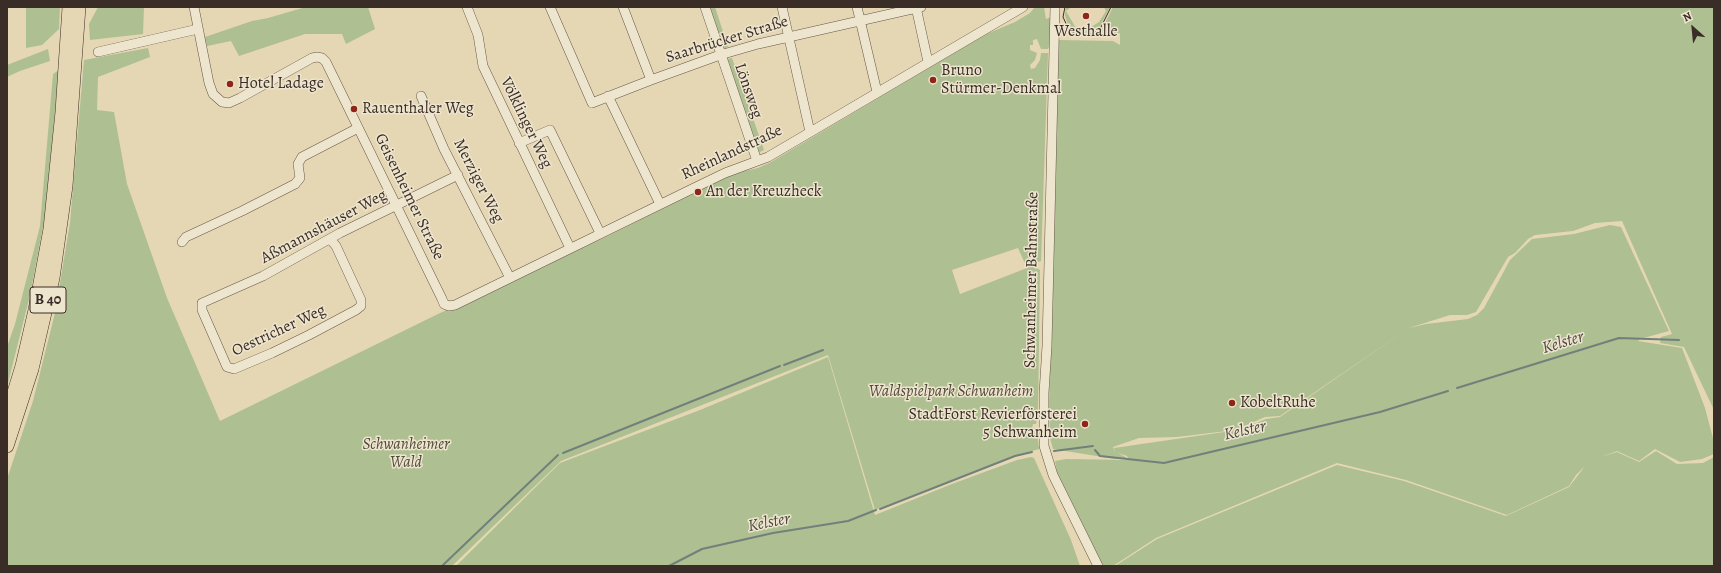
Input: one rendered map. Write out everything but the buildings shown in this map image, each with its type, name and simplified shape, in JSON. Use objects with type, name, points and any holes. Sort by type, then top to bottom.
[{"type":"highway","name":"B 40","points":[[7,415],[22,366],[35,310],[50,229],[62,112],[69,7]]},
{"type":"highway","name":"B 40","points":[[7,446],[32,369],[54,271],[66,186],[80,7]]},
{"type":"street","name":"Geisenheimer Straße","points":[[194,7],[209,83],[213,94],[219,100],[226,103],[233,101],[312,58],[322,58],[326,62],[444,304]]},
{"type":"street","name":"Völklinger Weg","points":[[467,7],[478,35],[482,66],[570,248]]},
{"type":"street","name":"Saarbrücker Straße","points":[[550,7],[592,103],[720,55],[788,37],[918,7]]},
{"type":"street","points":[[624,7],[651,80]]},
{"type":"street","name":"Lönsweg","points":[[704,7],[757,162]]},
{"type":"street","points":[[782,7],[810,132]]},
{"type":"street","points":[[857,7],[877,92]]},
{"type":"street","points":[[918,7],[928,62]]},
{"type":"street","name":"Rheinlandstraße","points":[[444,304],[449,306],[455,305],[724,173],[757,162],[1023,7]]},
{"type":"street","name":"Schwanheimer Bahnstraße","points":[[1054,7],[1047,346],[1044,393],[1044,446],[1053,475],[1098,566]]},
{"type":"street","points":[[98,52],[198,29]]},
{"type":"street","name":"Merziger Weg","points":[[421,96],[458,175],[510,278]]},
{"type":"street","points":[[608,96],[660,204]]},
{"type":"street","points":[[182,242],[186,237],[295,184],[300,178],[298,164],[302,157],[358,128]]},
{"type":"street","points":[[519,143],[550,130],[600,233]]},
{"type":"street","name":"Aßmannshäuser Weg","points":[[202,303],[263,276],[340,233],[458,175]]},
{"type":"street","name":"Oestricher Weg","points":[[202,303],[202,310],[225,365],[231,369],[266,356],[309,335],[361,306],[361,300],[336,246],[330,239]]},
{"type":"green space","points":[[26,7],[60,7],[59,29],[42,45],[26,48]]},
{"type":"green space","points":[[98,7],[144,7],[143,34],[90,40],[89,24]]},
{"type":"green space","points":[[306,7],[368,7],[375,29],[346,44],[342,34],[305,34],[239,56],[231,41],[207,46],[205,37],[252,21]]},
{"type":"green space","points":[[708,7],[715,7],[728,47],[723,49]]},
{"type":"green space","name":"Schwanheimer Wald","points":[[1035,7],[1044,7],[1046,19],[1051,17],[1050,45],[1048,49],[1041,49],[1037,39],[1033,40],[1033,45],[1030,45],[1030,50],[1037,53],[1035,60],[1030,65],[1031,69],[1035,68],[1040,60],[1041,53],[1048,53],[1041,261],[1035,263],[1036,267],[1040,270],[1038,414],[1036,424],[1033,424],[1032,428],[1037,429],[1039,449],[1009,458],[875,510],[828,355],[561,461],[452,566],[7,566],[7,479],[33,401],[55,313],[70,223],[84,60],[148,48],[150,57],[98,77],[97,110],[114,112],[127,184],[167,298],[220,421],[438,314],[604,238],[735,173],[758,168],[771,162],[984,35],[1015,22],[1030,13]],"holes":[[[1018,248],[1027,268],[960,294],[952,270]]]},
{"type":"green space","points":[[1066,7],[1070,8],[1066,11],[1077,30],[1085,31],[1099,22],[1106,11],[1104,7],[1110,7],[1099,28],[1086,34],[1076,32],[1068,25],[1065,15]]},
{"type":"green space","points":[[1113,7],[1714,7],[1714,410],[1684,347],[1660,343],[1661,337],[1672,334],[1622,221],[1595,223],[1573,231],[1535,235],[1528,239],[1515,253],[1508,257],[1476,312],[1467,315],[1450,315],[1409,328],[1426,324],[1468,319],[1477,315],[1484,308],[1510,260],[1532,239],[1574,234],[1610,225],[1621,227],[1669,331],[1640,339],[1638,341],[1682,348],[1705,408],[1714,442],[1714,454],[1702,459],[1680,462],[1655,449],[1639,461],[1617,451],[1601,457],[1617,452],[1639,462],[1656,451],[1677,464],[1703,463],[1714,457],[1714,566],[1115,566],[1157,539],[1337,465],[1404,481],[1506,516],[1569,487],[1585,466],[1576,475],[1569,486],[1507,515],[1406,480],[1337,463],[1156,538],[1113,566],[1103,566],[1057,472],[1055,461],[1066,459],[1129,460],[1127,456],[1118,453],[1127,458],[1115,459],[1053,449],[1050,438],[1049,405],[1057,40],[1113,41],[1120,45],[1120,33],[1102,37],[1089,37],[1103,27]],"holes":[[[1409,328],[1280,417],[1266,419],[1238,430],[1114,448],[1115,453],[1113,447],[1139,438],[1177,437],[1235,430],[1265,417],[1280,416]]]},
{"type":"green space","points":[[48,49],[50,61],[7,77],[7,65]]},
{"type":"green space","points":[[732,58],[764,150],[758,153],[727,59]]},
{"type":"green space","points":[[59,70],[45,216],[30,295],[7,387],[7,347],[15,324],[40,226],[53,74]]},
{"type":"green space","points":[[828,357],[875,515],[952,484],[1017,460],[1031,457],[1034,458],[1071,540],[1080,566],[456,566],[560,463],[700,410]]},
{"type":"waterway","name":"Kelster","points":[[1457,388],[1619,338],[1679,340]]},
{"type":"waterway","points":[[784,365],[823,350]]},
{"type":"waterway","points":[[563,453],[780,366]]},
{"type":"waterway","name":"Kelster","points":[[1095,450],[1100,456],[1164,463],[1380,412],[1448,391]]},
{"type":"waterway","name":"Kelster","points":[[1054,451],[1093,446]]},
{"type":"waterway","name":"Kelster","points":[[880,509],[1015,456],[1032,452]]},
{"type":"waterway","points":[[442,566],[558,455]]},
{"type":"waterway","name":"Kelster","points":[[669,566],[702,549],[773,533],[848,521],[876,510]]},
{"type":"tram line","points":[[1065,7],[1063,17],[1068,28],[1074,33],[1086,35],[1100,29],[1111,7]]},
{"type":"place","name":"Westhalle","points":[[1086,16]]},
{"type":"place","name":"Bruno Stürmer-Denkmal","points":[[933,80]]},
{"type":"place","name":"Hotel Ladage","points":[[230,84]]},
{"type":"place","name":"Rauenthaler Weg","points":[[354,109]]},
{"type":"place","name":"An der Kreuzheck","points":[[698,192]]},
{"type":"place","name":"KobeltRuhe","points":[[1232,403]]},
{"type":"place","name":"StadtForst Revierförsterei 5 Schwanheim","points":[[1085,424]]},
{"type":"park label","name":"Waldspielpark Schwanheim","points":[[951,392]]}]
